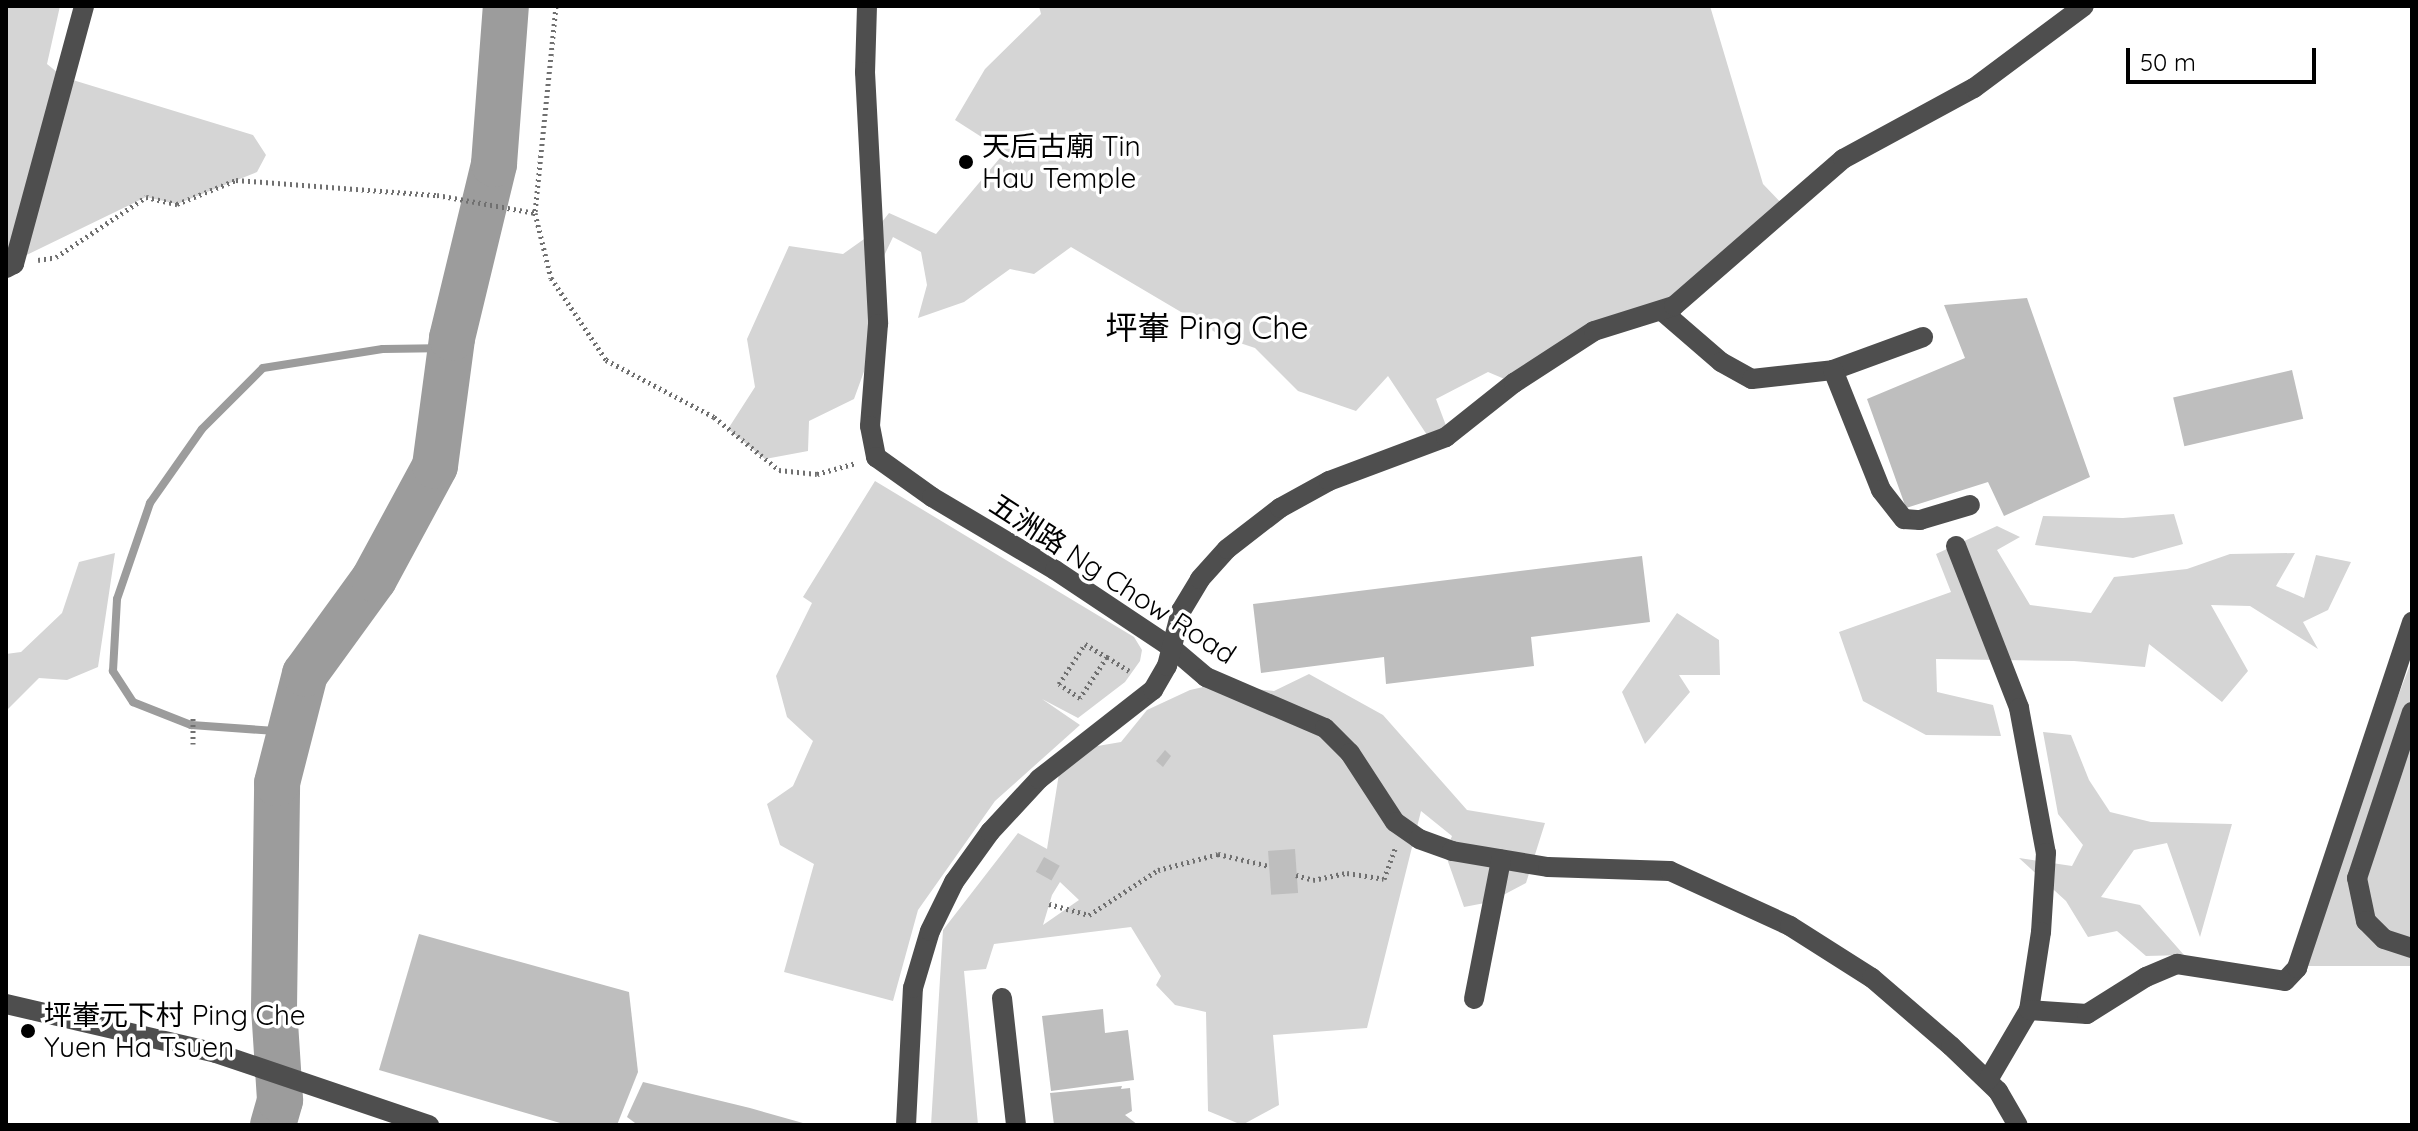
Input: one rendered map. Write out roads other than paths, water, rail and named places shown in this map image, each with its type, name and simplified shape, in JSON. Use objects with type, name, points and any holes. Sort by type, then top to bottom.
[{"type":"street","points":[[10,266],[84,6]]},
{"type":"street","name":"五洲路 Ng Chow Road","points":[[867,6],[865,72],[878,324],[870,426],[876,457],[922,491],[1055,570],[1172,648],[1212,681],[1325,728],[1350,753],[1402,829],[1439,847],[1501,860],[1548,867],[1670,871],[1790,926],[1852,964],[1988,1080],[2018,1125]]},
{"type":"street","points":[[906,1125],[908,1032],[913,988],[930,931],[954,882],[990,832],[1039,779],[1153,690],[1167,666],[1181,611],[1212,564],[1280,508],[1329,481],[1446,437],[1514,383],[1594,331],[1662,311],[1695,291],[1843,159],[1974,88],[2084,6]]},
{"type":"street","points":[[1662,311],[1721,362],[1752,379],[1833,370],[1923,337]]},
{"type":"street","points":[[1833,370],[1881,490],[1904,519],[1920,520],[1970,505]]},
{"type":"street","points":[[1956,546],[2019,708],[2046,853],[2041,932],[2029,1010],[1988,1080]]},
{"type":"street","points":[[2029,1010],[2087,1014],[2146,977],[2177,964],[2285,981],[2297,968],[2412,622]]},
{"type":"street","points":[[2412,712],[2357,878],[2366,921],[2384,939],[2412,948]]},
{"type":"street","points":[[1474,999],[1501,860]]},
{"type":"street","points":[[1002,998],[1016,1125]]},
{"type":"street","points":[[6,1004],[216,1053],[429,1125]]},
{"type":"waterway","points":[[273,1125],[280,1100],[274,1008],[277,783],[305,674],[374,579],[435,466],[452,338],[494,164],[506,6]]},
{"type":"waterway","points":[[290,732],[191,725],[133,702],[113,671],[117,599],[150,503],[202,429],[263,368],[383,349],[451,348]]},
{"type":"place","name":"天后古廟 Tin Hau Temple","points":[[966,162]]},
{"type":"place","name":"坪輋元下村 Ping Che Yuen Ha Tsuen","points":[[28,1031]]},
{"type":"district","name":"坪輋 Ping Che","points":[[1207,327]]}]
